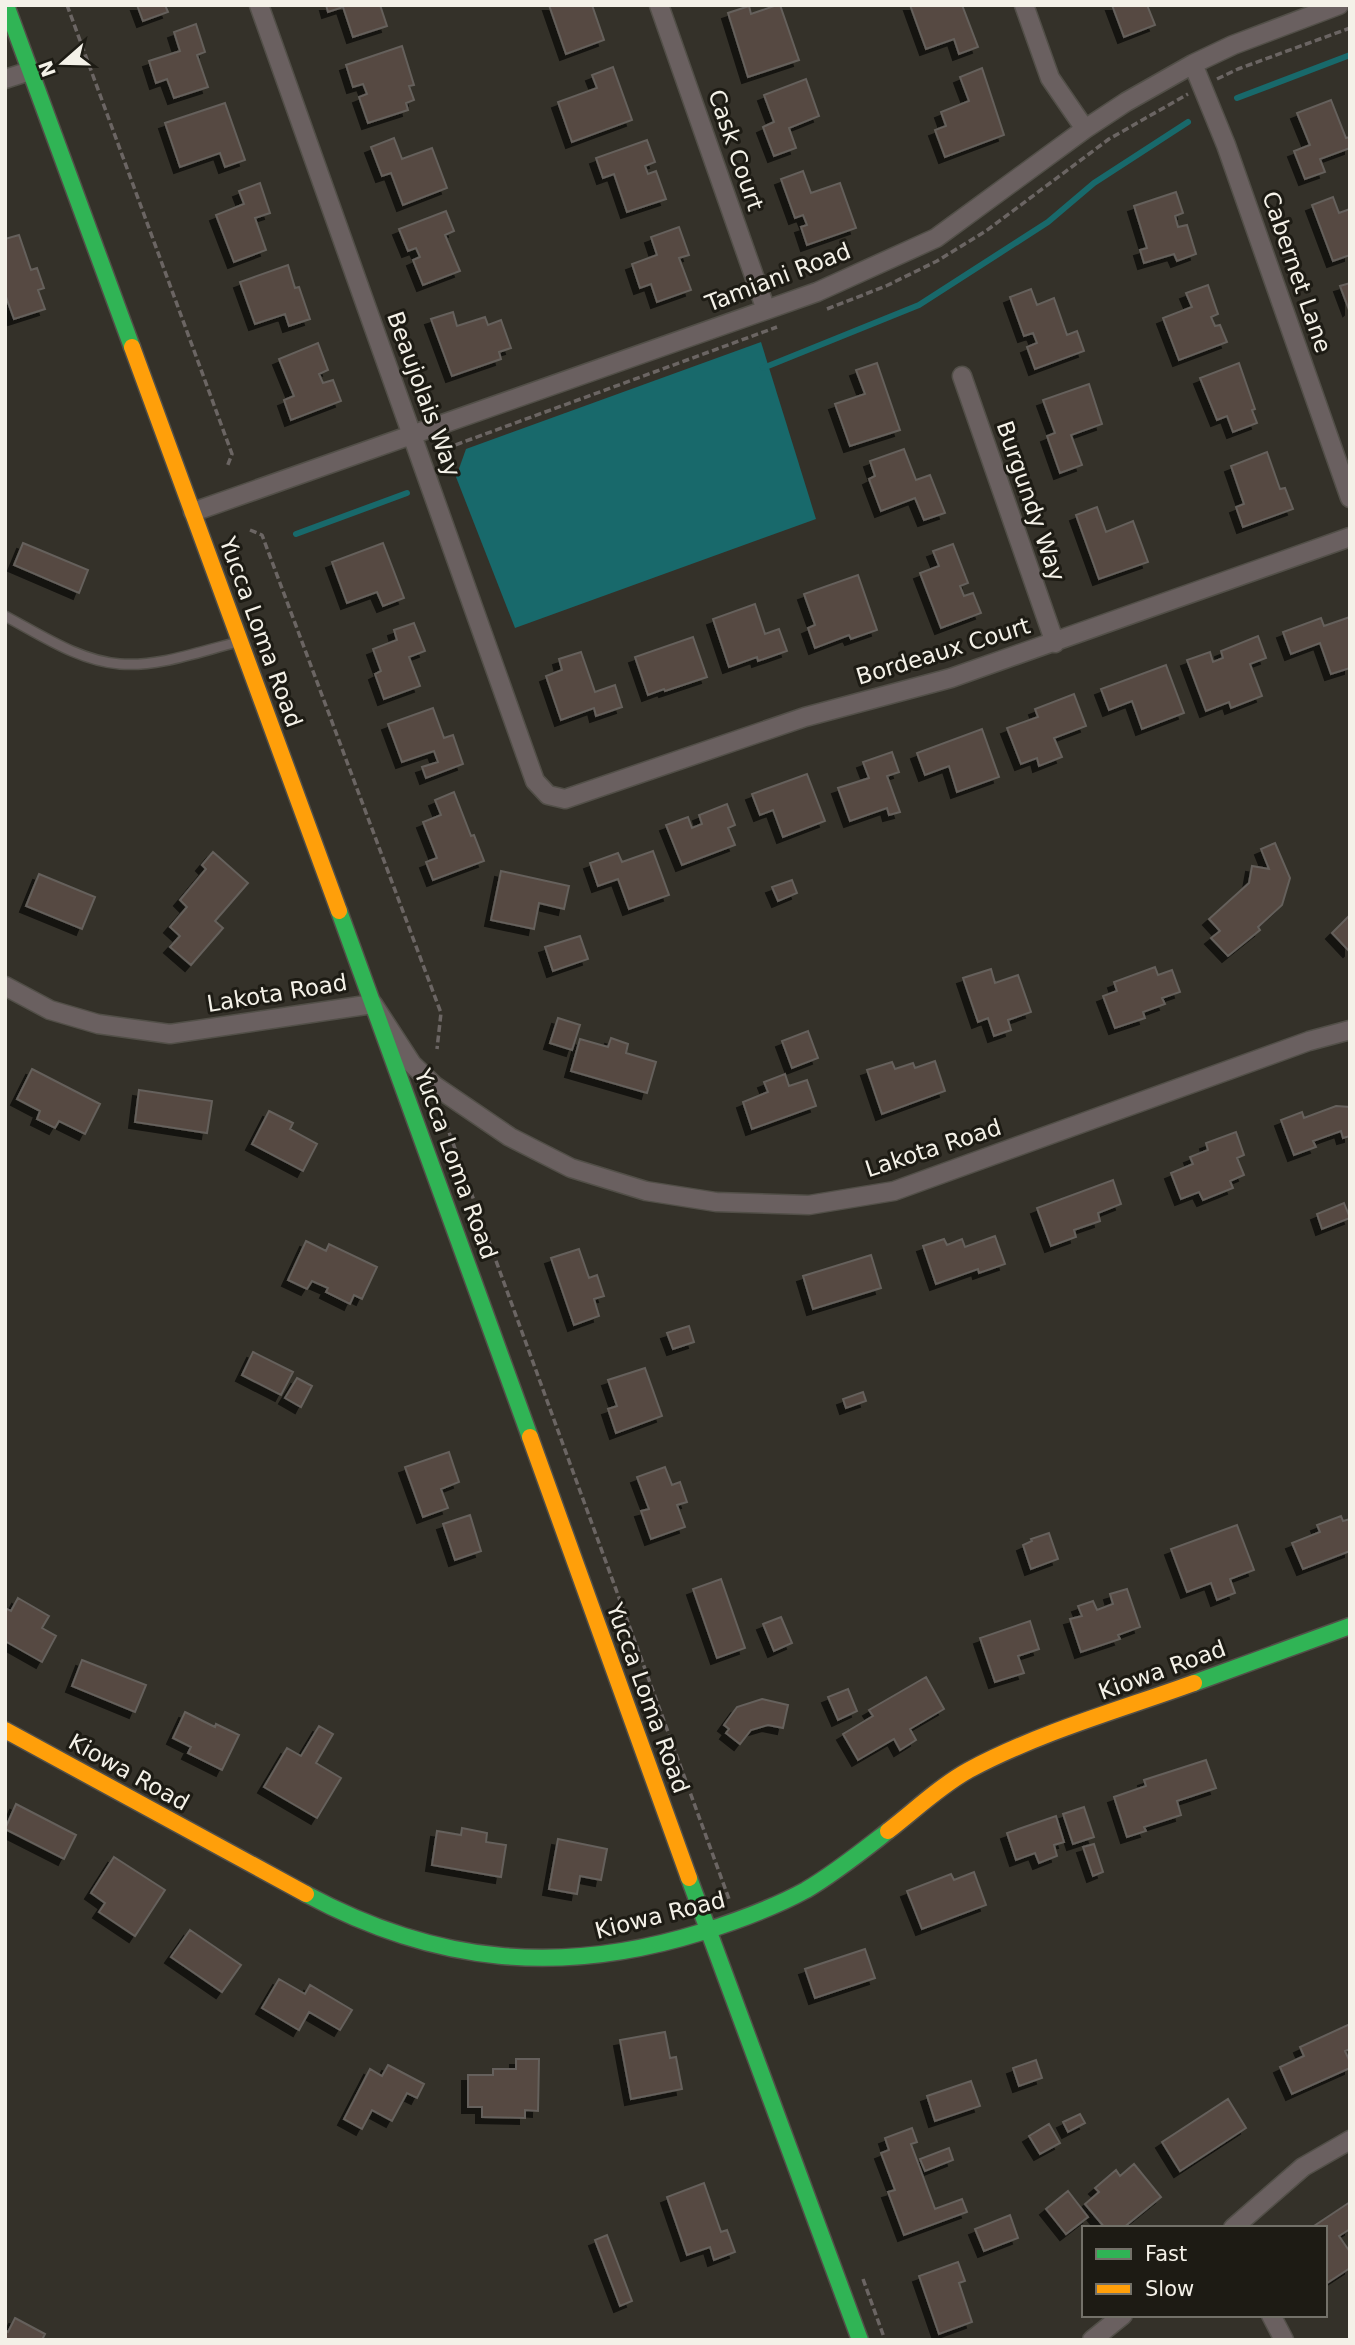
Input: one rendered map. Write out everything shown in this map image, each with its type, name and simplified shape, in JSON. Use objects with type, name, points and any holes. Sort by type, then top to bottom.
[{"type":"main road","name":"Yucca Loma Road","points":[[6,5],[860,2340]]},
{"type":"main road","name":"Kiowa Road","points":[[5,1730],[343,1914],[403,1936],[474,1954],[524,1960],[575,1959],[618,1952],[708,1930],[771,1907],[836,1872],[910,1812],[975,1767],[1042,1738],[1350,1626]]},
{"type":"street","name":"Beaujolais Way","points":[[259,5],[536,780],[548,795]]},
{"type":"street","name":"Cask Court","points":[[659,5],[766,310]]},
{"type":"street","points":[[1024,5],[1050,78],[1086,129]]},
{"type":"street","name":"Tamiani Road","points":[[193,512],[817,292],[936,238],[1086,129],[1126,102],[1193,64],[1233,45],[1339,5]]},
{"type":"street","name":"Cabernet Lane","points":[[1193,64],[1226,145],[1350,498]]},
{"type":"street","points":[[5,79],[30,71]]},
{"type":"street","name":"Burgundy Way","points":[[962,376],[1055,643]]},
{"type":"street","name":"Bordeaux Court","points":[[548,795],[565,799],[805,717],[951,678],[1350,537]]},
{"type":"street","name":"Lakota Road","points":[[5,986],[50,1010],[99,1024],[170,1034],[373,1004],[412,1063],[441,1091],[510,1137],[570,1168],[646,1191],[716,1202],[809,1205],[894,1191],[1309,1041],[1350,1030]]},
{"type":"street","points":[[1235,2226],[1303,2167],[1350,2140]]},
{"type":"street","points":[[1092,2340],[1121,2317]]},
{"type":"street","points":[[1272,2317],[1284,2340]]},
{"type":"lane","points":[[5,616],[90,659],[122,664],[156,662],[240,641]]},
{"type":"path","points":[[67,5],[232,454],[227,467]]},
{"type":"path","points":[[250,530],[262,535],[440,1013],[437,1049]]},
{"type":"path","points":[[442,1113],[729,1899]]},
{"type":"water","points":[[761,342],[816,519],[515,628],[456,477],[466,449]]},
{"type":"building","points":[[137,5],[165,5],[168,12],[143,21]]},
{"type":"building","points":[[326,5],[380,5],[387,26],[353,37],[343,7],[328,12]]},
{"type":"building","points":[[549,5],[592,5],[604,40],[566,54]]},
{"type":"building","points":[[780,5],[799,60],[748,77],[728,13],[749,6],[751,14]]},
{"type":"building","points":[[910,5],[962,5],[978,47],[959,54],[954,39],[926,49]]},
{"type":"building","points":[[1112,5],[1147,5],[1155,25],[1124,37]]},
{"type":"building","points":[[196,24],[205,52],[197,55],[208,87],[174,98],[167,79],[156,83],[149,61],[180,51],[174,32]]},
{"type":"building","points":[[402,46],[414,85],[409,86],[414,100],[406,103],[408,110],[368,123],[359,97],[367,94],[363,84],[353,87],[346,65]]},
{"type":"building","points":[[613,67],[632,120],[572,142],[558,102],[597,88],[592,75]]},
{"type":"building","points":[[982,68],[1004,135],[945,157],[935,130],[946,126],[941,112],[969,101],[960,77]]},
{"type":"building","points":[[806,79],[819,116],[789,128],[796,148],[774,156],[763,127],[774,122],[764,95]]},
{"type":"building","points":[[1331,100],[1346,138],[1350,137],[1350,148],[1320,159],[1325,172],[1305,179],[1294,151],[1310,145],[1297,113]]},
{"type":"building","points":[[225,103],[245,160],[225,167],[220,153],[180,167],[165,123]]},
{"type":"building","points":[[394,138],[402,159],[432,148],[447,188],[403,205],[391,173],[382,176],[371,147]]},
{"type":"building","points":[[647,140],[655,162],[645,166],[648,174],[656,171],[666,199],[627,212],[614,174],[603,178],[596,158]]},
{"type":"building","points":[[803,171],[811,193],[840,183],[856,228],[807,245],[801,227],[807,225],[803,215],[795,218],[781,179]]},
{"type":"building","points":[[260,183],[270,213],[255,218],[266,250],[234,262],[216,215],[244,204],[239,191]]},
{"type":"building","points":[[1176,192],[1183,213],[1175,216],[1178,227],[1187,225],[1196,254],[1177,261],[1174,254],[1144,263],[1140,250],[1147,248],[1134,206]]},
{"type":"building","points":[[1333,197],[1339,213],[1350,209],[1350,255],[1333,261],[1312,205]]},
{"type":"building","points":[[446,211],[454,231],[445,235],[460,271],[423,285],[413,260],[420,257],[416,248],[408,251],[399,229]]},
{"type":"building","points":[[679,227],[689,255],[679,258],[691,290],[657,302],[651,284],[640,288],[632,264],[657,255],[651,237]]},
{"type":"building","points":[[19,235],[31,270],[37,268],[44,288],[38,290],[45,309],[14,319],[5,294],[5,239]]},
{"type":"building","points":[[288,265],[295,288],[299,287],[310,319],[289,326],[285,314],[255,324],[240,282]]},
{"type":"building","points":[[1350,283],[1350,309],[1349,310],[1340,286]]},
{"type":"building","points":[[1208,285],[1218,314],[1211,317],[1215,326],[1220,325],[1227,342],[1179,360],[1163,318],[1192,307],[1186,293]]},
{"type":"building","points":[[1031,289],[1037,305],[1054,298],[1067,335],[1077,331],[1084,351],[1035,369],[1027,347],[1037,343],[1033,333],[1024,336],[1010,297]]},
{"type":"building","points":[[453,312],[457,326],[485,317],[488,325],[501,320],[511,348],[499,352],[501,359],[452,376],[431,319]]},
{"type":"building","points":[[318,343],[328,370],[319,374],[323,383],[333,380],[341,401],[291,420],[284,400],[294,396],[279,359]]},
{"type":"building","points":[[877,363],[900,430],[850,446],[835,404],[865,394],[856,370]]},
{"type":"building","points":[[1239,363],[1255,409],[1252,410],[1257,423],[1233,432],[1227,416],[1217,420],[1200,378]]},
{"type":"building","points":[[1089,384],[1102,424],[1071,435],[1082,465],[1060,473],[1047,436],[1055,433],[1043,400]]},
{"type":"building","points":[[904,449],[916,480],[930,475],[945,513],[924,520],[915,498],[881,511],[869,479],[875,476],[870,461]]},
{"type":"building","points":[[1267,452],[1280,489],[1285,488],[1293,509],[1243,527],[1236,507],[1244,504],[1231,466]]},
{"type":"building","points":[[1097,507],[1106,532],[1133,521],[1148,562],[1099,579],[1076,515]]},
{"type":"building","points":[[23,543],[88,570],[79,593],[14,565]]},
{"type":"building","points":[[383,543],[404,598],[383,606],[377,592],[347,603],[332,562]]},
{"type":"building","points":[[953,544],[968,583],[960,586],[964,596],[973,593],[981,613],[941,628],[920,573],[939,566],[933,551]]},
{"type":"building","points":[[858,575],[877,630],[851,639],[849,635],[815,648],[808,628],[815,625],[804,594]]},
{"type":"building","points":[[755,604],[765,634],[779,629],[787,651],[758,661],[757,657],[729,667],[713,619]]},
{"type":"building","points":[[1350,617],[1350,668],[1331,674],[1320,643],[1291,654],[1283,632],[1321,618],[1324,626]]},
{"type":"building","points":[[414,623],[425,651],[409,657],[420,686],[384,699],[375,674],[381,671],[373,649],[397,640],[394,630]]},
{"type":"building","points":[[1258,636],[1266,658],[1250,664],[1262,696],[1231,708],[1229,702],[1206,711],[1187,660],[1210,652],[1213,662],[1223,658],[1221,651]]},
{"type":"building","points":[[693,637],[707,677],[648,695],[635,657]]},
{"type":"building","points":[[581,652],[595,692],[615,685],[622,707],[596,716],[594,708],[561,720],[546,676],[562,670],[559,659]]},
{"type":"building","points":[[1166,665],[1184,713],[1142,729],[1132,701],[1109,710],[1101,689]]},
{"type":"building","points":[[1074,694],[1086,726],[1054,738],[1062,757],[1039,766],[1037,758],[1021,764],[1007,728],[1038,717],[1035,709]]},
{"type":"building","points":[[433,708],[444,738],[453,735],[463,764],[426,778],[422,767],[438,762],[434,751],[402,762],[388,724]]},
{"type":"building","points":[[982,729],[999,777],[957,792],[949,766],[925,775],[917,753]]},
{"type":"building","points":[[892,752],[899,772],[887,776],[900,812],[889,815],[887,808],[850,821],[838,788],[869,778],[863,762]]},
{"type":"building","points":[[807,774],[825,821],[783,837],[773,810],[760,815],[752,794]]},
{"type":"building","points":[[454,792],[484,861],[433,880],[426,862],[437,858],[423,822],[441,815],[435,800]]},
{"type":"building","points":[[727,804],[735,825],[728,828],[735,845],[682,865],[666,825],[688,817],[692,828],[702,824],[699,815]]},
{"type":"building","points":[[1275,843],[1290,878],[1282,905],[1258,927],[1260,930],[1228,956],[1211,938],[1220,931],[1209,919],[1249,883],[1252,866],[1269,869],[1261,849]]},
{"type":"building","points":[[653,851],[669,895],[629,909],[618,879],[598,886],[590,863],[618,853],[622,862]]},
{"type":"building","points":[[213,852],[248,883],[215,921],[223,928],[191,965],[170,947],[180,936],[170,927],[187,907],[180,900],[206,869],[202,865]]},
{"type":"building","points":[[501,871],[569,886],[564,909],[539,903],[534,929],[491,920]]},
{"type":"building","points":[[39,874],[95,897],[82,929],[26,906]]},
{"type":"building","points":[[792,880],[797,893],[778,901],[772,887]]},
{"type":"building","points":[[1350,915],[1350,950],[1349,951],[1332,933]]},
{"type":"building","points":[[580,936],[588,959],[553,971],[545,947]]},
{"type":"building","points":[[1155,967],[1158,975],[1172,970],[1180,992],[1162,998],[1165,1004],[1143,1012],[1145,1018],[1115,1028],[1103,996],[1117,991],[1114,982]]},
{"type":"building","points":[[991,969],[995,983],[1018,975],[1031,1012],[1008,1020],[1011,1030],[994,1036],[988,1018],[978,1022],[963,978]]},
{"type":"building","points":[[558,1018],[580,1025],[572,1050],[550,1043]]},
{"type":"building","points":[[808,1031],[818,1058],[792,1068],[782,1041]]},
{"type":"building","points":[[611,1038],[628,1044],[626,1053],[656,1062],[647,1093],[571,1071],[580,1039],[608,1047]]},
{"type":"building","points":[[935,1061],[945,1091],[882,1114],[867,1070],[892,1062],[895,1069],[913,1063],[915,1068]]},
{"type":"building","points":[[32,1069],[100,1104],[85,1134],[59,1121],[55,1128],[37,1119],[40,1111],[17,1099]]},
{"type":"building","points":[[785,1074],[789,1086],[807,1080],[816,1106],[752,1129],[743,1102],[768,1092],[764,1082]]},
{"type":"building","points":[[139,1090],[212,1101],[207,1133],[135,1122]]},
{"type":"building","points":[[1336,1106],[1350,1107],[1350,1136],[1343,1138],[1341,1131],[1313,1141],[1316,1147],[1294,1155],[1281,1120],[1302,1112],[1304,1118]]},
{"type":"building","points":[[269,1111],[293,1123],[290,1129],[317,1144],[303,1171],[252,1144]]},
{"type":"building","points":[[1236,1132],[1244,1155],[1237,1158],[1244,1175],[1230,1181],[1233,1188],[1203,1200],[1199,1192],[1181,1199],[1171,1173],[1193,1164],[1190,1157],[1208,1150],[1206,1143]]},
{"type":"building","points":[[1113,1180],[1121,1204],[1098,1213],[1100,1221],[1074,1230],[1076,1237],[1051,1246],[1037,1208]]},
{"type":"building","points":[[1344,1203],[1350,1218],[1322,1229],[1317,1214]]},
{"type":"building","points":[[995,1236],[1005,1264],[979,1273],[978,1269],[936,1284],[923,1246],[944,1239],[947,1245],[962,1239],[965,1247]]},
{"type":"building","points":[[306,1241],[326,1251],[329,1244],[377,1267],[362,1299],[354,1295],[350,1304],[326,1292],[328,1288],[312,1281],[307,1289],[288,1280]]},
{"type":"building","points":[[579,1249],[589,1278],[597,1275],[604,1296],[594,1299],[599,1316],[574,1325],[551,1258]]},
{"type":"building","points":[[871,1255],[881,1288],[813,1309],[803,1276]]},
{"type":"building","points":[[689,1326],[694,1342],[673,1349],[667,1333]]},
{"type":"building","points":[[253,1352],[293,1372],[281,1395],[242,1375]]},
{"type":"building","points":[[645,1368],[662,1416],[616,1433],[608,1409],[617,1406],[608,1380]]},
{"type":"building","points":[[297,1378],[312,1386],[301,1407],[285,1398]]},
{"type":"building","points":[[863,1392],[866,1401],[846,1408],[843,1399]]},
{"type":"building","points":[[449,1452],[459,1482],[441,1489],[448,1508],[423,1517],[405,1467]]},
{"type":"building","points":[[665,1467],[672,1485],[680,1482],[687,1502],[677,1505],[685,1527],[651,1539],[641,1511],[649,1509],[637,1477]]},
{"type":"building","points":[[470,1515],[481,1551],[455,1560],[443,1524]]},
{"type":"building","points":[[1341,1516],[1343,1521],[1350,1519],[1350,1551],[1303,1569],[1292,1543],[1320,1532],[1317,1525]]},
{"type":"building","points":[[1237,1525],[1254,1570],[1230,1579],[1235,1593],[1217,1600],[1211,1583],[1187,1592],[1171,1549]]},
{"type":"building","points":[[1049,1533],[1058,1559],[1031,1569],[1023,1545]]},
{"type":"building","points":[[721,1579],[745,1648],[717,1658],[693,1589]]},
{"type":"building","points":[[1127,1589],[1140,1627],[1118,1635],[1120,1639],[1081,1652],[1070,1619],[1082,1616],[1078,1606],[1093,1601],[1097,1610],[1113,1604],[1110,1594]]},
{"type":"building","points":[[18,1598],[49,1616],[42,1628],[56,1636],[42,1662],[5,1641],[5,1608],[11,1611]]},
{"type":"building","points":[[781,1617],[792,1643],[774,1651],[763,1624]]},
{"type":"building","points":[[1030,1621],[1039,1649],[1018,1656],[1024,1673],[995,1682],[980,1638]]},
{"type":"building","points":[[82,1660],[146,1685],[135,1712],[72,1686]]},
{"type":"building","points":[[926,1677],[944,1709],[910,1729],[916,1740],[900,1750],[894,1739],[858,1760],[843,1734],[873,1716],[869,1710]]},
{"type":"building","points":[[848,1689],[857,1711],[838,1720],[828,1697]]},
{"type":"building","points":[[762,1699],[788,1705],[783,1728],[768,1725],[751,1730],[740,1744],[726,1733],[729,1729],[724,1725],[737,1707]]},
{"type":"building","points":[[185,1712],[239,1735],[222,1770],[188,1753],[191,1747],[173,1738]]},
{"type":"building","points":[[319,1726],[333,1734],[316,1763],[341,1778],[317,1818],[264,1787],[287,1748],[301,1756]]},
{"type":"building","points":[[1206,1760],[1216,1788],[1177,1801],[1181,1815],[1144,1827],[1146,1831],[1127,1837],[1114,1797],[1146,1786],[1144,1780]]},
{"type":"building","points":[[16,1804],[76,1835],[64,1859],[5,1829]]},
{"type":"building","points":[[1084,1807],[1094,1837],[1073,1844],[1063,1814]]},
{"type":"building","points":[[1056,1816],[1064,1842],[1054,1845],[1057,1856],[1039,1863],[1035,1853],[1016,1860],[1007,1833]]},
{"type":"building","points":[[462,1828],[487,1833],[486,1842],[506,1845],[501,1877],[432,1865],[437,1831],[461,1835]]},
{"type":"building","points":[[558,1839],[607,1849],[601,1880],[580,1876],[577,1894],[549,1889]]},
{"type":"building","points":[[1094,1844],[1103,1872],[1093,1876],[1083,1847]]},
{"type":"building","points":[[114,1857],[165,1890],[135,1936],[99,1912],[105,1903],[91,1893]]},
{"type":"building","points":[[974,1872],[986,1905],[922,1929],[907,1891],[951,1874],[954,1880]]},
{"type":"building","points":[[190,1930],[241,1965],[222,1992],[171,1957]]},
{"type":"building","points":[[865,1949],[875,1978],[815,1998],[805,1969]]},
{"type":"building","points":[[279,1979],[305,1994],[310,1985],[352,2010],[340,2030],[309,2012],[299,2030],[262,2008]]},
{"type":"building","points":[[1350,2024],[1350,2049],[1345,2051],[1350,2068],[1292,2094],[1280,2067],[1304,2056],[1300,2047]]},
{"type":"building","points":[[665,2032],[670,2058],[676,2057],[682,2089],[631,2099],[620,2040]]},
{"type":"building","points":[[516,2059],[539,2059],[538,2111],[525,2110],[525,2118],[482,2117],[482,2107],[468,2107],[468,2075],[493,2075],[493,2069],[516,2069]]},
{"type":"building","points":[[1036,2060],[1042,2078],[1019,2086],[1013,2068]]},
{"type":"building","points":[[388,2065],[424,2084],[417,2098],[407,2093],[392,2121],[372,2110],[362,2129],[344,2119],[370,2069],[382,2076]]},
{"type":"building","points":[[971,2081],[980,2106],[935,2121],[927,2096]]},
{"type":"building","points":[[1228,2099],[1246,2128],[1180,2171],[1162,2142]]},
{"type":"building","points":[[1080,2114],[1085,2123],[1068,2132],[1063,2122]]},
{"type":"building","points":[[1049,2124],[1060,2143],[1040,2154],[1029,2136]]},
{"type":"building","points":[[912,2128],[917,2142],[911,2144],[935,2209],[962,2199],[967,2212],[904,2235],[888,2192],[895,2190],[881,2153],[889,2150],[885,2138]]},
{"type":"building","points":[[949,2148],[953,2160],[925,2171],[920,2159]]},
{"type":"building","points":[[1134,2164],[1161,2197],[1125,2226],[1103,2226],[1085,2204],[1099,2192],[1095,2188],[1116,2170],[1120,2176]]},
{"type":"building","points":[[704,2183],[721,2232],[727,2230],[735,2252],[714,2260],[710,2247],[687,2255],[667,2197]]},
{"type":"building","points":[[1068,2191],[1088,2217],[1066,2234],[1046,2209]]},
{"type":"building","points":[[1350,2202],[1350,2229],[1339,2236],[1350,2252],[1350,2268],[1327,2283],[1327,2226],[1314,2226]]},
{"type":"building","points":[[1010,2215],[1018,2238],[984,2251],[975,2229]]},
{"type":"building","points":[[607,2235],[632,2301],[620,2306],[595,2240]]},
{"type":"building","points":[[958,2262],[965,2281],[959,2283],[972,2322],[939,2334],[919,2276]]},
{"type":"building","points":[[15,2318],[45,2334],[42,2340],[5,2340],[5,2330],[8,2332]]},
{"type":"waterway","points":[[1237,98],[1350,55]]},
{"type":"waterway","points":[[763,368],[919,305],[1048,222],[1094,183],[1188,122]]},
{"type":"waterway","points":[[296,534],[407,493]]},
{"type":"traffic: fast","points":[[6,5],[132,347]]},
{"type":"traffic: fast","points":[[339,911],[530,1437]]},
{"type":"traffic: fast","points":[[1194,1683],[1350,1626]]},
{"type":"traffic: fast","points":[[306,1894],[355,1918],[403,1936],[451,1948],[500,1956],[549,1958],[599,1954],[650,1946],[702,1932],[768,1908],[817,1883],[888,1831]]},
{"type":"traffic: fast","points":[[689,1878],[860,2340]]},
{"type":"traffic: slow","points":[[132,347],[339,911]]},
{"type":"traffic: slow","points":[[530,1437],[689,1878]]},
{"type":"traffic: slow","points":[[888,1831],[948,1783],[996,1756],[1080,1722],[1194,1683]]},
{"type":"traffic: slow","points":[[5,1730],[306,1894]]}]
